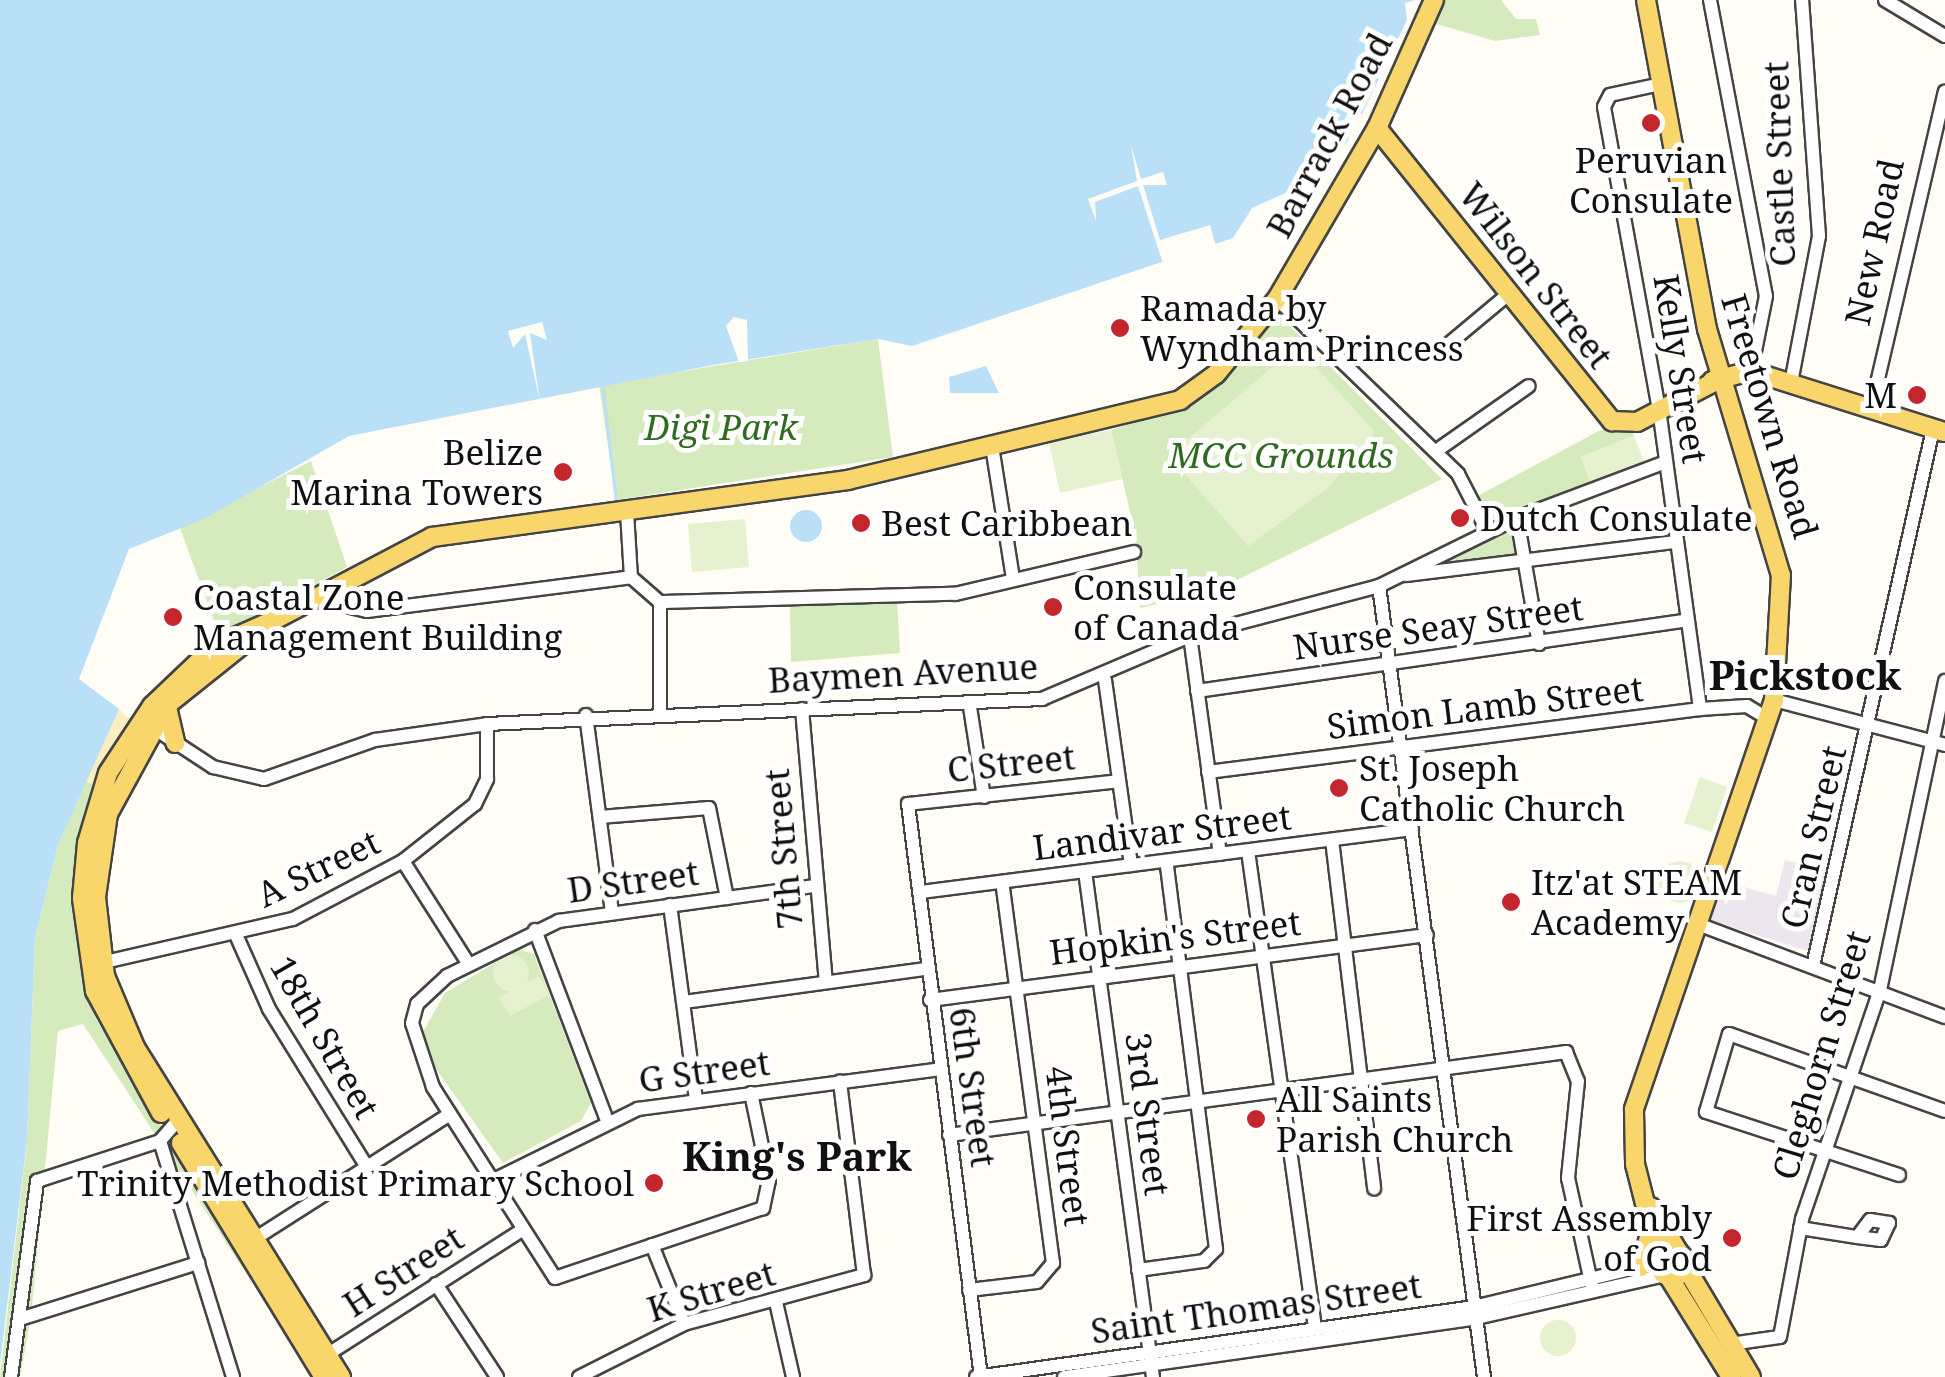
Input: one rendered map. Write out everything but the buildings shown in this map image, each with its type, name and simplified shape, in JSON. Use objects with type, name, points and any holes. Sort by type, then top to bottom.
[{"type":"main road","name":"Barrack Road","points":[[272,621],[432,536],[848,480],[1180,400],[1216,374],[1276,298],[1377,128],[1434,0]]},
{"type":"main road","name":"Freetown Road","points":[[1646,0],[1722,378],[1779,555],[1774,700],[1764,718],[1639,1086],[1633,1136],[1648,1226],[1665,1265],[1731,1377]]},
{"type":"main road","name":"Wilson Street","points":[[1377,128],[1612,421],[1637,422],[1722,378],[1751,371]]},
{"type":"main road","points":[[1751,371],[1939,431]]},
{"type":"main road","points":[[96,964],[100,856],[146,723],[272,621]]},
{"type":"main road","points":[[272,621],[201,657],[108,773],[87,843],[96,964],[113,1036],[322,1365],[341,1377]]},
{"type":"main road","points":[[168,704],[164,723],[175,743]]},
{"type":"main road","points":[[136,748],[153,738],[175,743]]},
{"type":"main road","points":[[170,1129],[256,1238],[322,1365]]},
{"type":"main road","name":"Freetown Road","points":[[1642,1189],[1665,1265],[1730,1344],[1751,1377]]},
{"type":"street","points":[[1710,0],[1766,296],[1751,371]]},
{"type":"street","name":"Castle Street","points":[[1792,384],[1819,236],[1802,0]]},
{"type":"street","points":[[1886,0],[1945,36]]},
{"type":"street","name":"Kelly Street","points":[[1661,84],[1610,95],[1604,107],[1660,409],[1700,709]]},
{"type":"street","name":"New Road","points":[[1870,409],[1945,90]]},
{"type":"street","points":[[1445,346],[1511,292]]},
{"type":"street","points":[[1276,298],[1436,451],[1488,532]]},
{"type":"street","points":[[1436,451],[1528,386]]},
{"type":"street","name":"Cran Street","points":[[1814,966],[1939,431]]},
{"type":"street","points":[[992,446],[1013,578]]},
{"type":"street","name":"Baymen Avenue","points":[[146,723],[222,771],[264,779],[375,740],[488,724],[660,712],[970,707],[1104,680],[1190,636],[1379,586],[1517,518],[1666,462]]},
{"type":"street","points":[[628,512],[631,577],[660,602],[954,594],[1134,552]]},
{"type":"street","points":[[1517,518],[1539,644]]},
{"type":"street","points":[[1406,575],[1528,564],[1676,542]]},
{"type":"street","points":[[312,598],[353,606],[631,577]]},
{"type":"street","points":[[348,579],[353,606]]},
{"type":"street","points":[[1379,586],[1484,1377]]},
{"type":"street","points":[[660,602],[660,712]]},
{"type":"street","name":"Nurse Seay Street","points":[[1198,691],[1687,620]]},
{"type":"street","points":[[1190,636],[1220,854]]},
{"type":"street","points":[[1104,680],[1131,865]]},
{"type":"street","name":"Cleghorn Street","points":[[1730,1344],[1777,1341],[1800,1228],[1880,990],[1938,744],[1945,681]]},
{"type":"street","points":[[1774,700],[1870,729],[1938,744]]},
{"type":"street","name":"Simon Lamb Street","points":[[1208,772],[1700,709],[1746,706],[1764,718]]},
{"type":"street","points":[[970,707],[984,797]]},
{"type":"street","name":"7th Street","points":[[802,710],[826,982]]},
{"type":"street","points":[[586,715],[612,913]]},
{"type":"street","name":"A Street","points":[[96,964],[237,937],[338,899],[403,861],[475,804],[487,779],[488,724]]},
{"type":"street","name":"C Street","points":[[908,804],[1120,781]]},
{"type":"street","name":"6th Street","points":[[908,804],[979,1377]]},
{"type":"street","points":[[600,817],[709,808],[727,898]]},
{"type":"street","name":"Landivar Street","points":[[921,892],[1412,829]]},
{"type":"street","points":[[1332,840],[1374,1188]]},
{"type":"street","points":[[1248,851],[1314,1330]]},
{"type":"street","points":[[403,861],[468,962]]},
{"type":"street","points":[[1138,1270],[1204,1261],[1216,1249],[1166,861]]},
{"type":"street","name":"3rd Street","points":[[1084,871],[1152,1365]]},
{"type":"street","name":"4th Street","points":[[969,1290],[1049,1275],[1019,986],[1002,883]]},
{"type":"street","name":"D Street","points":[[652,1245],[565,1280],[548,1271],[422,1065],[412,1023],[417,1004],[468,962],[535,930],[612,913],[816,886]]},
{"type":"street","points":[[670,905],[696,1100]]},
{"type":"street","points":[[1695,923],[1945,1016]]},
{"type":"street","points":[[535,930],[606,1118]]},
{"type":"street","name":"Hopkin's Street","points":[[930,1000],[1427,935]]},
{"type":"street","name":"18th Street","points":[[237,937],[269,1009],[365,1164]]},
{"type":"street","points":[[684,1002],[926,969]]},
{"type":"street","points":[[1899,1175],[1824,1154],[1706,1112],[1729,1034],[1852,1073],[1945,1111]]},
{"type":"street","points":[[950,1135],[1566,1052],[1578,1081],[1568,1178],[1591,1286]]},
{"type":"street","name":"G Street","points":[[492,1181],[606,1118],[696,1100],[940,1068]]},
{"type":"street","name":"K Street","points":[[580,1377],[684,1324],[864,1275],[840,1082]]},
{"type":"street","points":[[684,1324],[652,1245],[763,1208],[769,1180],[751,1093]]},
{"type":"street","points":[[256,1238],[365,1164],[450,1114]]},
{"type":"street","points":[[12,1377],[37,1181],[170,1129],[198,1263],[233,1377]]},
{"type":"street","points":[[1800,1228],[1857,1237]]},
{"type":"street","name":"H Street","points":[[322,1365],[436,1284],[522,1230]]},
{"type":"street","points":[[20,1319],[198,1263]]},
{"type":"street","name":"Saint Thomas Street","points":[[1591,1286],[1665,1265]]},
{"type":"street","name":"Saint Thomas Street","points":[[1064,1377],[1475,1313],[1665,1265]]},
{"type":"street","points":[[436,1284],[498,1377]]},
{"type":"street","points":[[776,1302],[793,1377]]},
{"type":"street","name":"Saint Thomas Street","points":[[979,1377],[1152,1365],[1314,1330],[1475,1313]]},
{"type":"shaded area","points":[[1785,860],[1831,872],[1808,951],[1705,919],[1718,880],[1776,896]]},
{"type":"green space","points":[[1443,0],[1501,0],[1516,19],[1536,19],[1540,35],[1495,41],[1433,23]]},
{"type":"green space","name":"MCC Grounds","points":[[1276,312],[1442,479],[1217,590],[1140,608],[1136,538],[1111,430],[1192,404]]},
{"type":"green space","name":"Digi Park","points":[[878,339],[893,457],[616,500],[599,385]]},
{"type":"green space","points":[[1297,346],[1375,432],[1328,488],[1248,546],[1182,471],[1176,449]]},
{"type":"green space","points":[[1625,417],[1634,436],[1581,457],[1590,482],[1488,520],[1468,501]]},
{"type":"green space","points":[[1111,430],[1122,479],[1060,493],[1049,442]]},
{"type":"green space","points":[[1634,436],[1644,461],[1590,482],[1581,457]]},
{"type":"green space","points":[[311,461],[347,567],[220,637],[180,528]]},
{"type":"green space","points":[[745,519],[749,567],[692,572],[688,524]]},
{"type":"green space","points":[[1520,524],[1527,556],[1415,575],[1499,531]]},
{"type":"green space","points":[[897,601],[900,653],[791,662],[790,603]]},
{"type":"green space","points":[[1700,777],[1727,787],[1712,832],[1684,823]]},
{"type":"green space","points":[[86,781],[96,786],[75,868],[76,928],[96,1019],[314,1377],[83,1024],[58,1031],[31,1317],[20,1377],[0,1377],[27,1141],[35,938],[58,845]]},
{"type":"green space","points":[[1680,861],[1695,867],[1701,882],[1695,897],[1680,903],[1665,897],[1659,882],[1665,867]]},
{"type":"green space","points":[[518,949],[534,954],[591,1103],[581,1121],[503,1163],[429,1059],[423,1032],[445,993]]},
{"type":"green space","points":[[511,955],[523,961],[529,973],[523,985],[511,991],[499,985],[493,973],[499,961]]},
{"type":"green space","points":[[539,976],[549,995],[510,1016],[499,997]]},
{"type":"green space","points":[[1558,1320],[1571,1325],[1576,1338],[1571,1351],[1558,1356],[1545,1351],[1540,1338],[1545,1325]]},
{"type":"sand","points":[[119,709],[132,722],[96,786],[86,781]]},
{"type":"water","points":[[0,0],[1416,0],[1405,3],[1407,20],[1362,114],[1353,114],[1348,141],[1301,186],[1252,208],[1233,238],[912,346],[878,339],[713,365],[349,436],[204,519],[129,549],[79,679],[119,709],[58,845],[35,938],[27,1140],[0,1364]]},
{"type":"water","points":[[986,366],[999,393],[950,393],[949,377]]},
{"type":"water","points":[[806,510],[817,515],[822,526],[817,537],[806,542],[795,537],[790,526],[795,515]]},
{"type":"pier","points":[[1131,145],[1141,179],[1163,172],[1167,185],[1143,185],[1160,240],[1210,225],[1216,247],[1164,267],[1138,186],[1095,202],[1096,221],[1088,199],[1137,181]]},
{"type":"pier","points":[[734,317],[747,320],[748,361],[739,362],[726,326]]},
{"type":"pier","points":[[542,322],[547,340],[530,333],[540,402],[525,334],[513,348],[508,331]]},
{"type":"waterway","points":[[603,386],[616,499]]},
{"type":"place","name":"Peruvian Consulate","points":[[1651,123]]},
{"type":"place","name":"Ramada by Wyndham Princess","points":[[1120,328]]},
{"type":"place","name":"M","points":[[1917,395]]},
{"type":"place","name":"Belize Marina Towers","points":[[563,472]]},
{"type":"place","name":"Dutch Consulate","points":[[1460,518]]},
{"type":"place","name":"Best Caribbean","points":[[861,523]]},
{"type":"place","name":"Consulate of Canada","points":[[1053,607]]},
{"type":"place","name":"Coastal Zone Management Building","points":[[173,617]]},
{"type":"place","name":"St. Joseph Catholic Church","points":[[1339,788]]},
{"type":"place","name":"Itz'at STEAM Academy","points":[[1511,902]]},
{"type":"place","name":"All Saints Parish Church","points":[[1256,1119]]},
{"type":"place","name":"Trinity Methodist Primary School","points":[[654,1183]]},
{"type":"place","name":"First Assembly of God","points":[[1732,1238]]},
{"type":"district","name":"Pickstock","points":[[1805,675]]},
{"type":"district","name":"King's Park","points":[[797,1156]]}]
